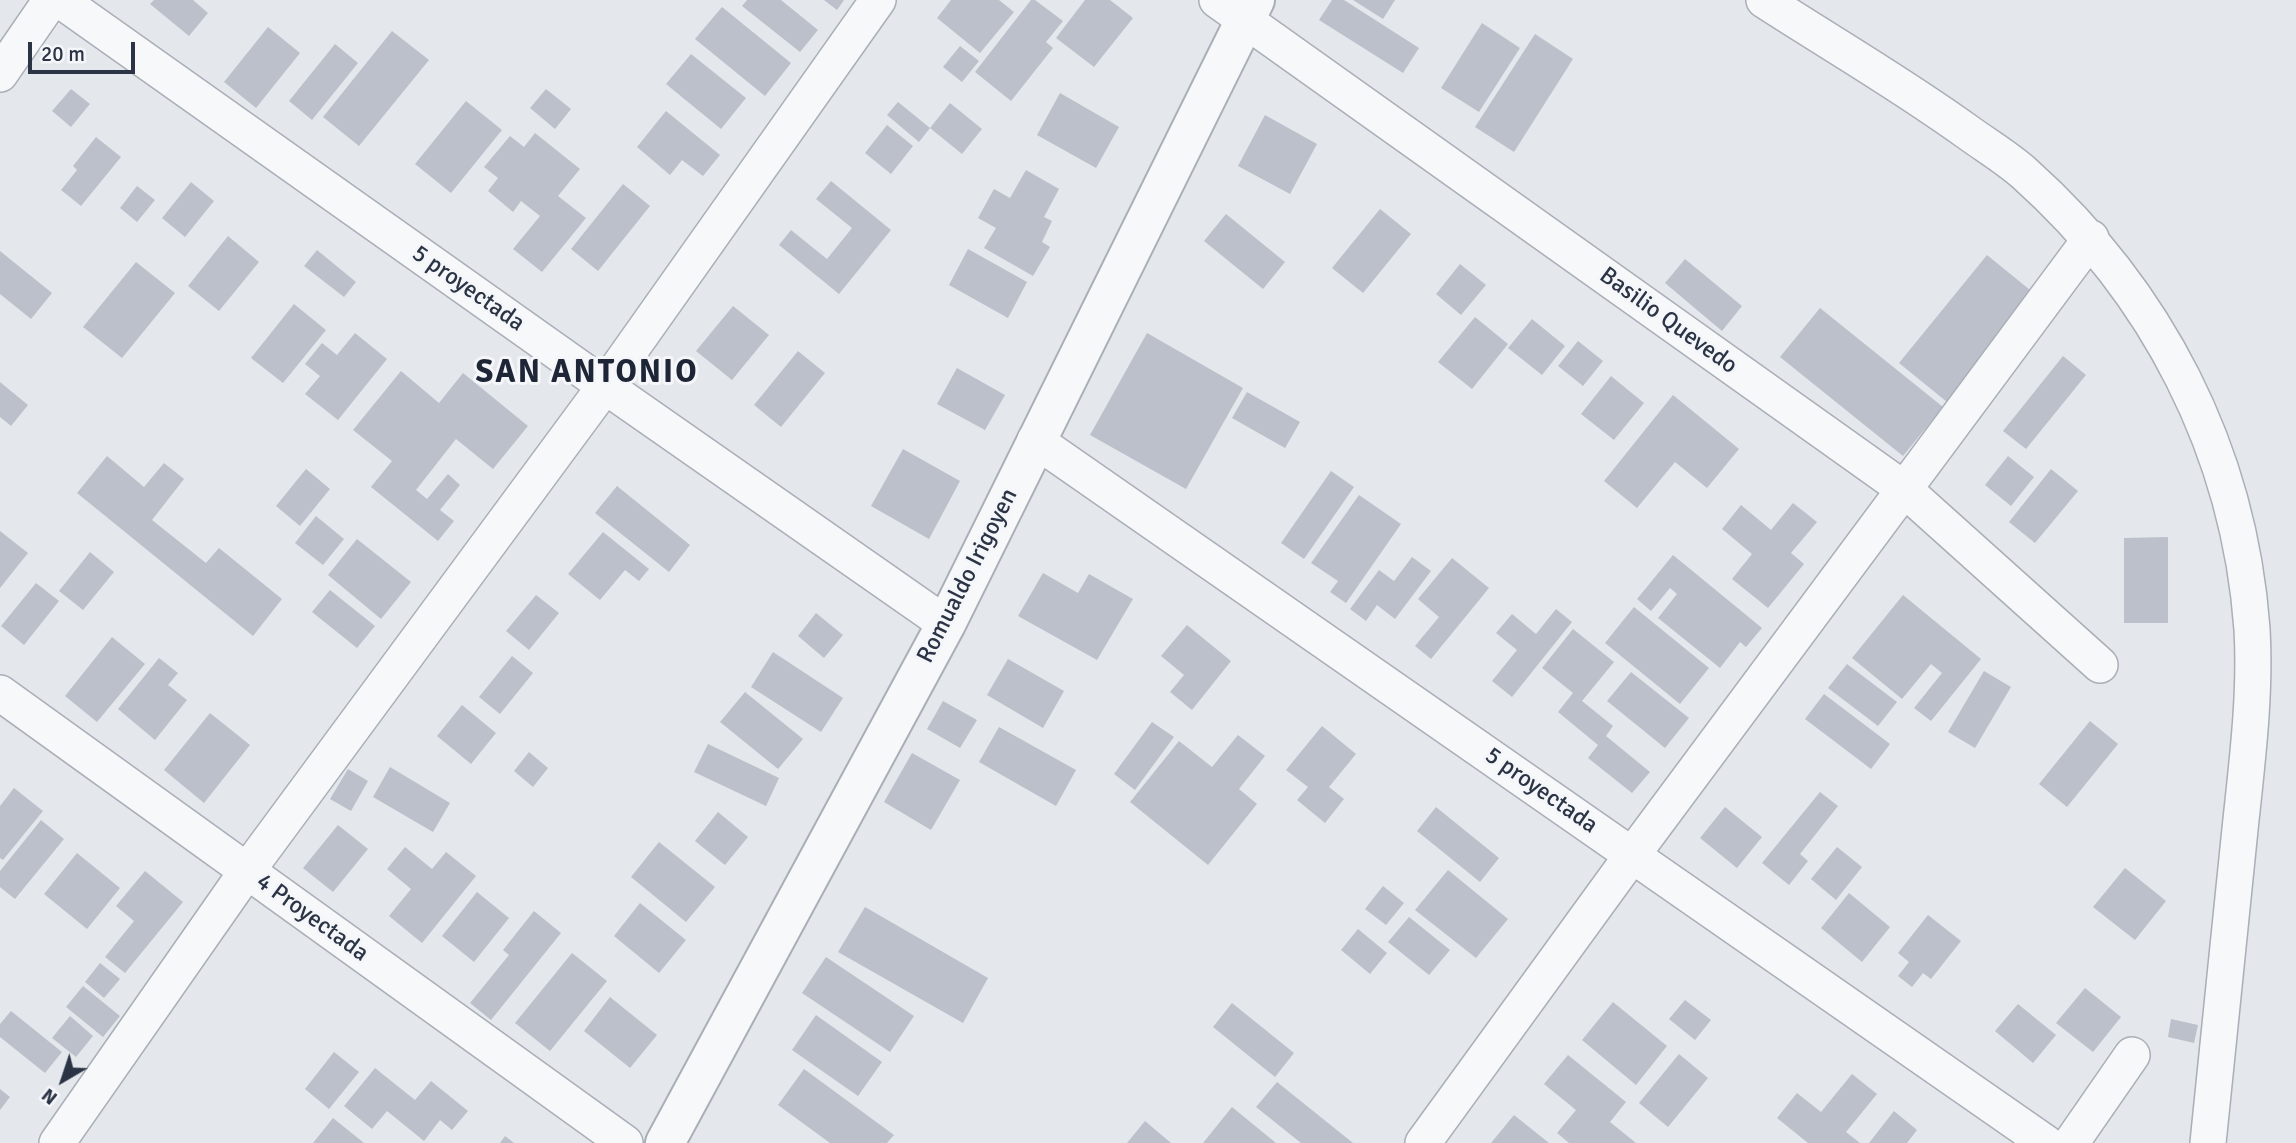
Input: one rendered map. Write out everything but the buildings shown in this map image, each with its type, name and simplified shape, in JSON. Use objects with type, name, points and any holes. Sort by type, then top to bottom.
[{"type":"street","points":[[0,74],[51,0]]},
{"type":"street","name":"5 proyectada","points":[[60,0],[604,386],[946,624]]},
{"type":"street","points":[[57,1143],[247,871],[604,386],[878,0]]},
{"type":"street","points":[[1764,0],[1942,114],[2022,171],[2091,238],[2140,303],[2183,374],[2216,451],[2242,553],[2252,630],[2250,724],[2208,1143]]},
{"type":"street","name":"Romualdo Irigoyen","points":[[665,1143],[946,624],[1239,6]]},
{"type":"street","name":"Basilio Quevedo","points":[[1239,6],[1904,489],[2100,665]]},
{"type":"street","points":[[1423,1143],[1633,854],[2091,238]]},
{"type":"street","name":"5 proyectada","points":[[1035,440],[2046,1143]]},
{"type":"street","name":"4 Proyectada","points":[[0,693],[625,1143]]},
{"type":"street","points":[[2071,1143],[2132,1055]]},
{"type":"district","name":"SAN ANTONIO","points":[[587,374]]}]
